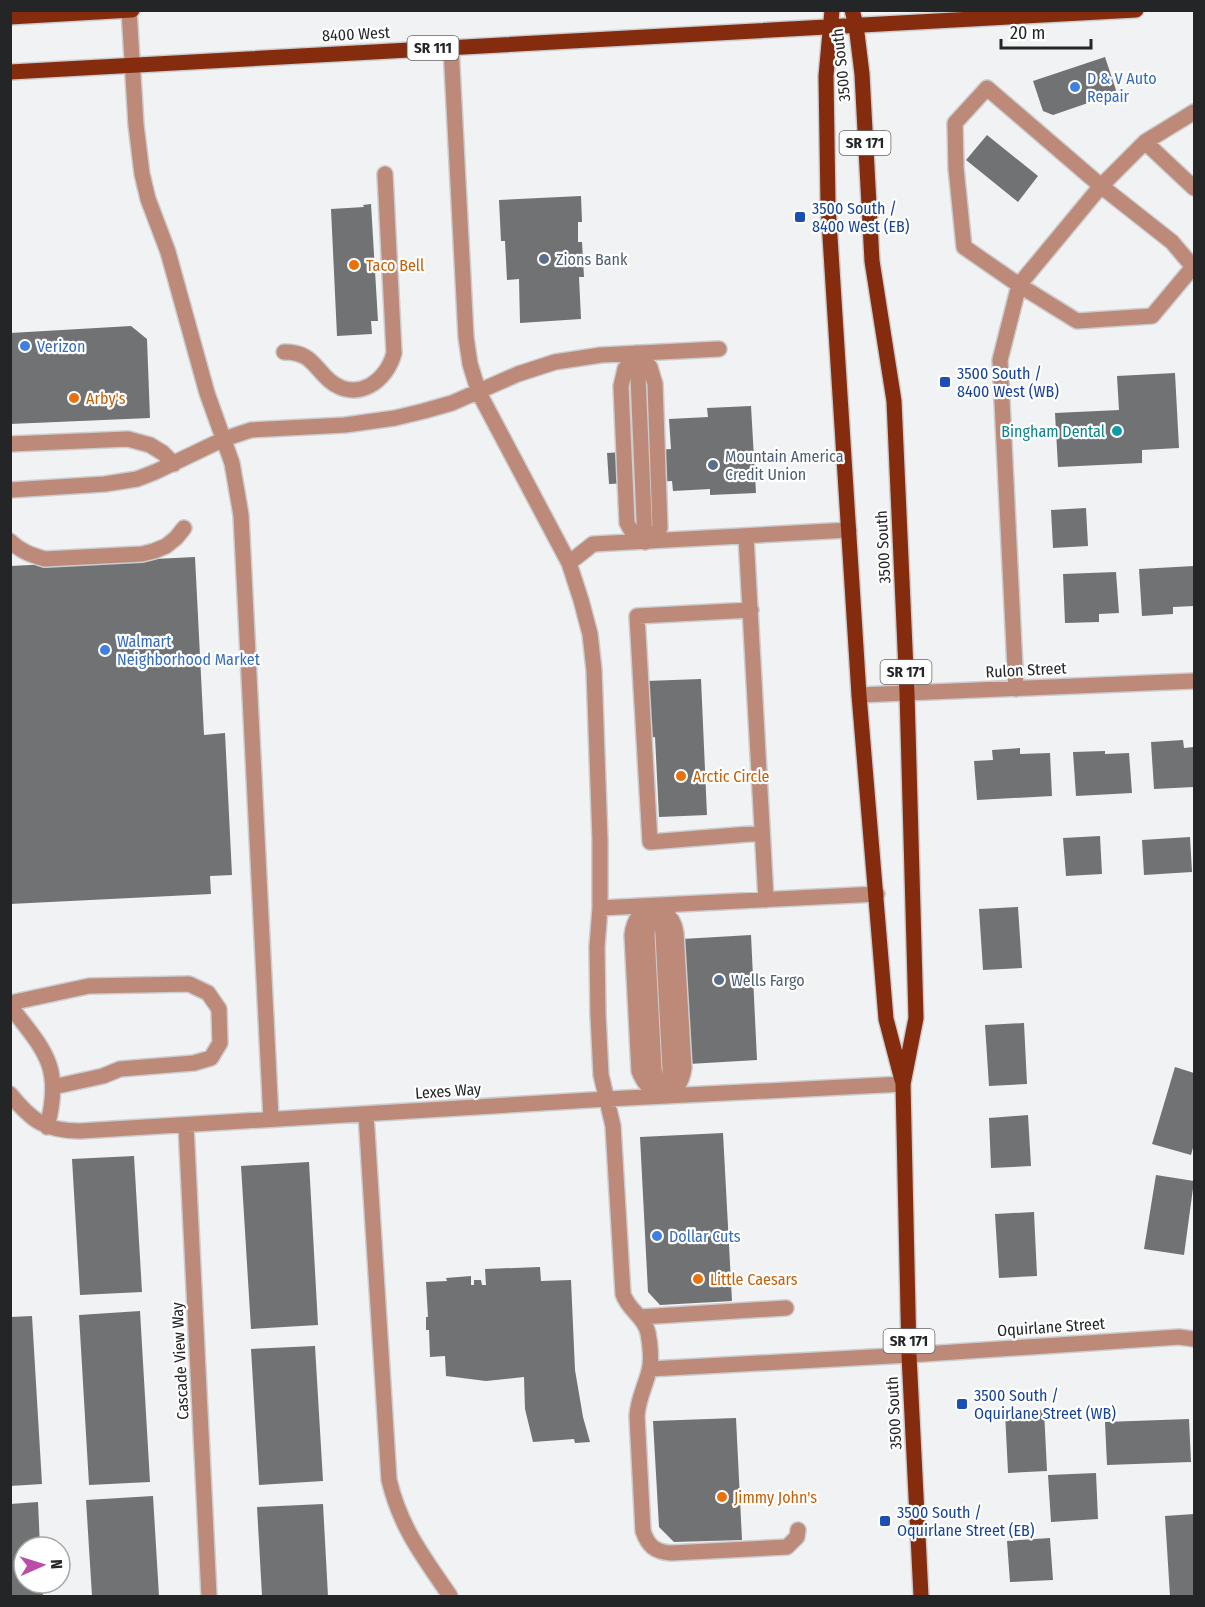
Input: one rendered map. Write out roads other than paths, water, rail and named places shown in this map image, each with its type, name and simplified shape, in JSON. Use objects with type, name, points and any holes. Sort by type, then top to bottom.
[{"type":"main road","name":"3500 South","points":[[832,10],[826,76],[828,205],[859,695],[886,1019],[903,1084]]},
{"type":"main road","name":"8400 West","points":[[10,72],[829,27],[854,18],[1136,10]]},
{"type":"main road","points":[[10,17],[130,11]]},
{"type":"main road","name":"3500 South","points":[[854,18],[862,74],[872,261],[894,401],[908,693],[916,1018],[903,1084],[909,1355],[921,1596]]},
{"type":"street","points":[[130,11],[136,125],[142,174],[148,198],[168,252],[207,393],[232,463],[241,515],[271,1119]]},
{"type":"street","points":[[451,47],[466,337],[470,364],[479,393],[554,530],[569,563],[590,634],[594,670],[600,840],[597,981],[601,1075],[613,1126],[623,1294],[629,1307],[640,1317],[648,1333],[650,1369],[639,1398],[637,1416],[643,1531],[652,1547],[661,1552],[671,1553],[787,1547],[797,1537],[798,1530]]},
{"type":"street","points":[[987,88],[1101,186],[1172,242],[1194,267],[1152,316],[1077,321],[964,247],[956,168],[955,123],[987,88]]},
{"type":"street","points":[[1016,689],[1000,360],[1019,285],[1101,186],[1145,142],[1194,112]]},
{"type":"street","points":[[1145,142],[1194,188]]},
{"type":"street","points":[[284,352],[308,357],[331,382],[350,389],[368,387],[378,382],[392,364],[394,353],[386,174]]},
{"type":"street","points":[[10,490],[121,482],[174,464],[224,439],[265,428],[345,425],[395,418],[443,406],[479,393],[518,374],[555,362],[601,355],[719,349]]},
{"type":"street","points":[[637,353],[630,360],[622,377],[622,420],[627,523],[633,534],[645,542]]},
{"type":"street","points":[[637,353],[650,367],[655,384],[660,528],[652,539],[645,542]]},
{"type":"street","points":[[10,444],[128,439],[150,445],[174,464]]},
{"type":"street","points":[[10,541],[18,549],[45,559],[142,554],[166,546],[184,528]]},
{"type":"street","points":[[569,563],[593,544],[849,530]]},
{"type":"street","points":[[746,536],[766,900]]},
{"type":"street","points":[[751,610],[637,616],[650,842],[762,833]]},
{"type":"street","name":"Rulon Street","points":[[859,695],[1194,681]]},
{"type":"street","points":[[600,908],[877,894]]},
{"type":"street","points":[[654,906],[664,910],[675,925],[684,1068],[678,1086],[664,1096],[648,1086],[639,1071],[632,935],[637,917],[644,910],[654,906]]},
{"type":"street","points":[[47,1126],[52,1107],[51,1069],[45,1051],[10,1005],[89,986],[189,984],[207,993],[219,1009],[220,1043],[211,1058],[194,1063],[120,1069],[103,1076],[53,1088]]},
{"type":"street","name":"Lexes Way","points":[[10,1094],[26,1113],[47,1126],[71,1131],[903,1084]]},
{"type":"street","points":[[366,1114],[389,1480],[394,1501],[406,1528],[450,1596]]},
{"type":"street","name":"Cascade View Way","points":[[186,1125],[209,1596]]},
{"type":"street","points":[[640,1317],[786,1308]]},
{"type":"street","name":"Oquirlane Street","points":[[650,1369],[1194,1338]]},
{"type":"place","name":"D & V Auto Repair","points":[[1075,87]]},
{"type":"place","name":"3500 South / 8400 West (EB)","points":[[800,217]]},
{"type":"place","name":"Zions Bank","points":[[544,259]]},
{"type":"place","name":"Taco Bell","points":[[354,265]]},
{"type":"place","name":"Verizon","points":[[25,346]]},
{"type":"place","name":"3500 South / 8400 West (WB)","points":[[945,382]]},
{"type":"place","name":"Arby's","points":[[74,398]]},
{"type":"place","name":"Bingham Dental","points":[[1117,431]]},
{"type":"place","name":"Mountain America Credit Union","points":[[713,465]]},
{"type":"place","name":"Walmart Neighborhood Market","points":[[105,650]]},
{"type":"place","name":"Arctic Circle","points":[[681,776]]},
{"type":"place","name":"Wells Fargo","points":[[719,980]]},
{"type":"place","name":"Dollar Cuts","points":[[657,1236]]},
{"type":"place","name":"Little Caesars","points":[[698,1279]]},
{"type":"place","name":"3500 South / Oquirlane Street (WB)","points":[[962,1404]]},
{"type":"place","name":"Jimmy John's","points":[[722,1497]]},
{"type":"place","name":"3500 South / Oquirlane Street (EB)","points":[[885,1521]]}]
